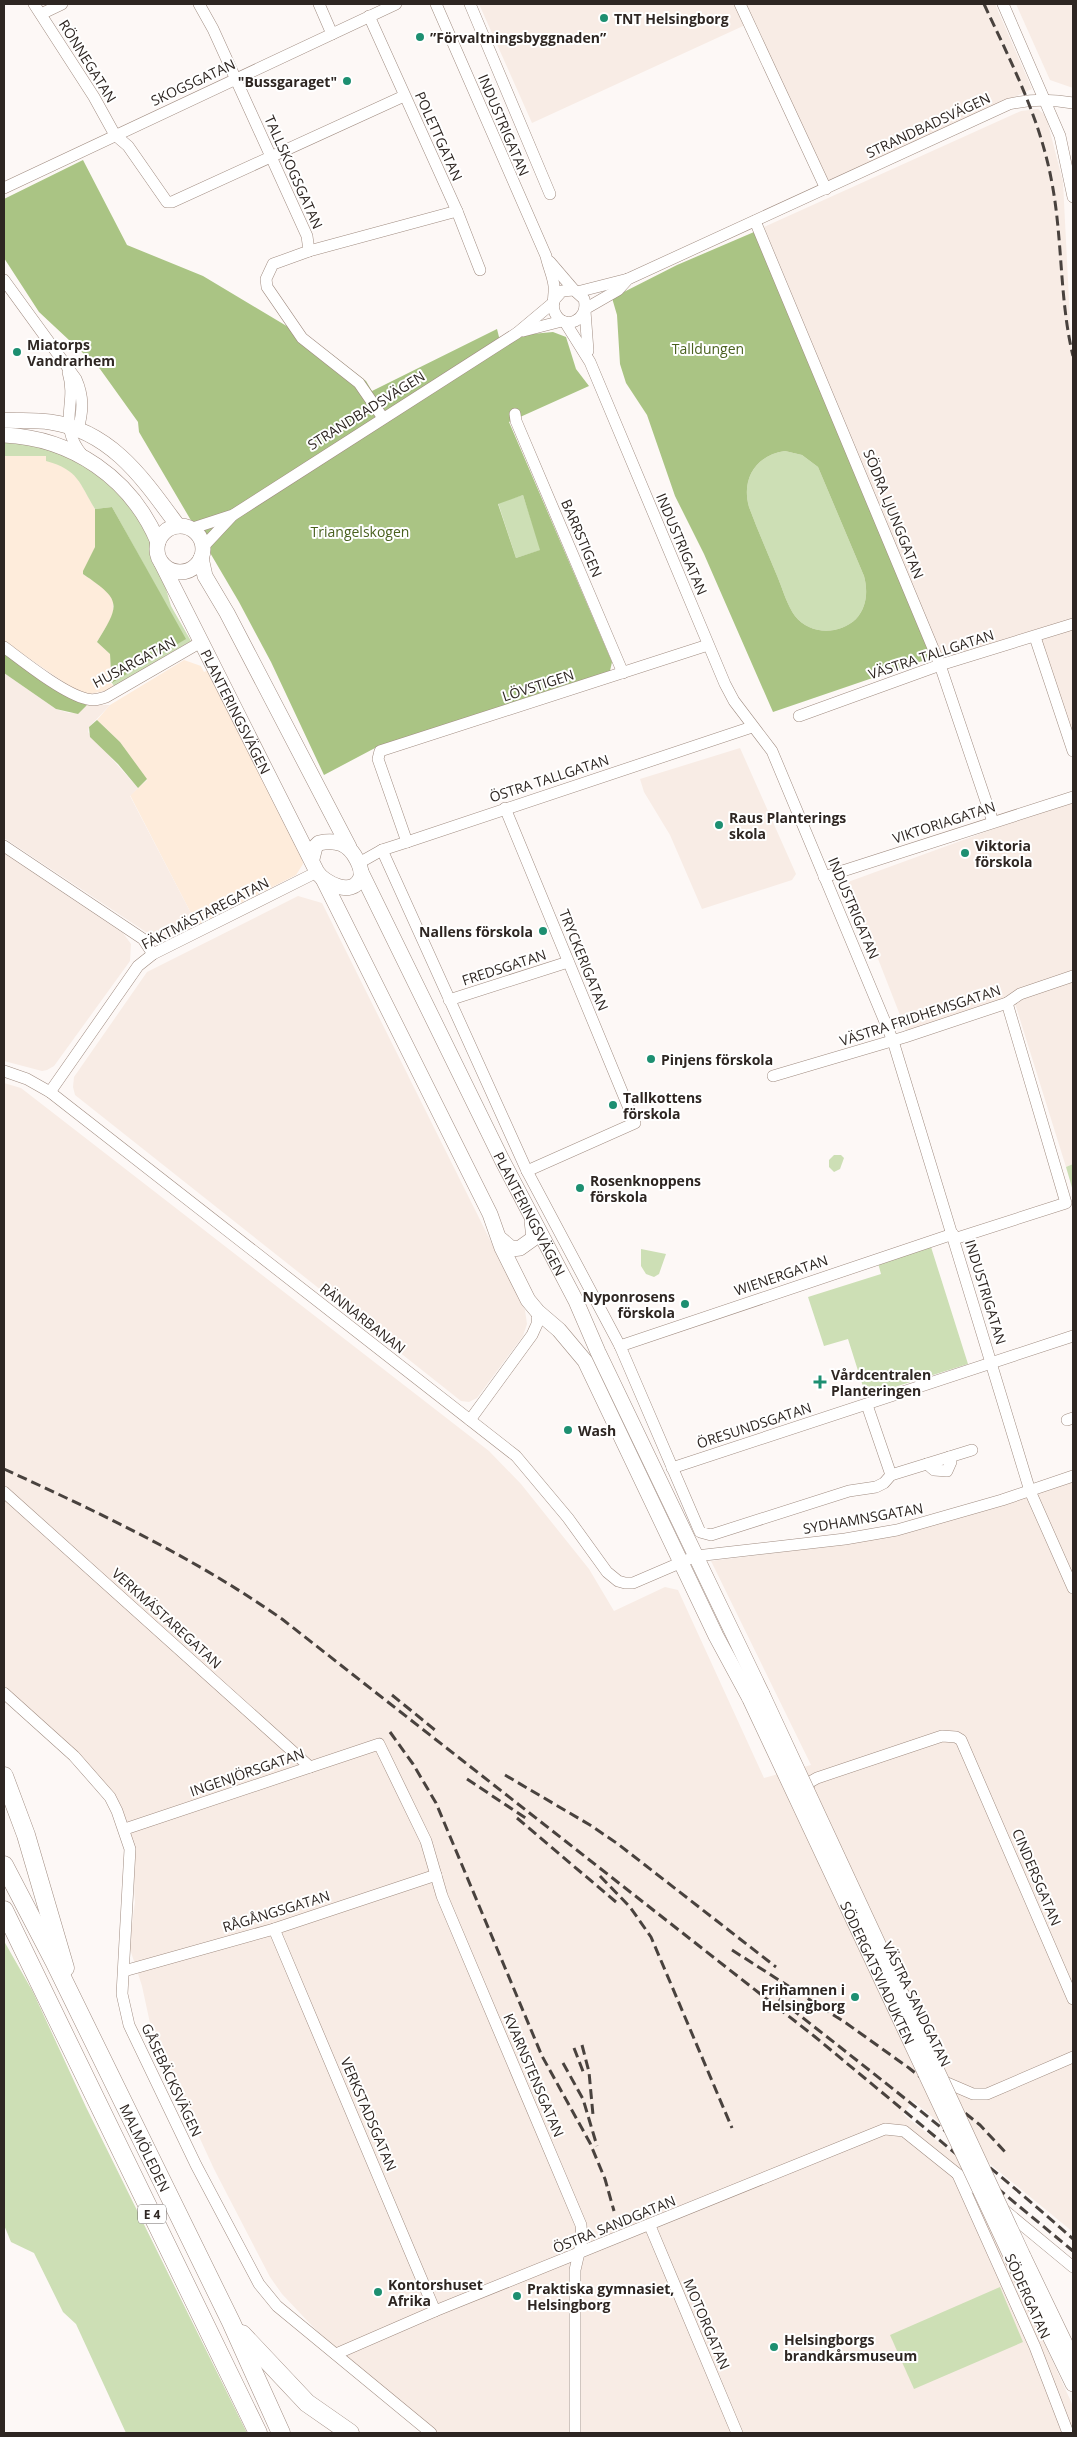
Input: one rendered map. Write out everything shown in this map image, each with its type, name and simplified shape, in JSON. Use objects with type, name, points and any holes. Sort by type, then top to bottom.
[{"type":"highway","points":[[4,1776],[26,1835],[57,1938],[71,1996]]},
{"type":"highway","name":"MALMÖLEDEN","points":[[4,1864],[231,2322],[281,2433]]},
{"type":"highway","name":"MALMÖLEDEN","points":[[4,1910],[258,2433]]},
{"type":"highway","points":[[4,1924],[23,1947]]},
{"type":"highway","points":[[231,2322],[319,2414],[350,2433]]},
{"type":"main road","points":[[4,420],[50,422],[105,442],[123,456],[184,527],[200,538],[205,576],[227,612],[360,867],[359,880],[353,886],[341,887],[317,870],[314,847],[319,843],[339,842],[349,847]]},
{"type":"main road","points":[[39,439],[72,430]]},
{"type":"main road","points":[[4,435],[39,439],[62,446],[83,456],[99,467],[124,488],[146,518],[158,542]]},
{"type":"main road","points":[[184,527],[168,529],[158,542],[157,551],[162,564],[172,571],[185,572],[197,564],[202,553]]},
{"type":"main road","name":"PLANTERINGSVÄGEN","points":[[162,564],[490,1214],[498,1237],[528,1300],[538,1312],[559,1330],[584,1361],[689,1559]]},
{"type":"main road","name":"PLANTERINGSVÄGEN","points":[[360,867],[530,1214],[576,1300],[689,1559]]},
{"type":"main road","points":[[498,1237],[512,1249],[520,1248],[532,1240],[534,1231],[530,1214]]},
{"type":"main road","name":"SÖDERGATSVIADUKTEN","points":[[689,1559],[756,1696],[1018,2258],[1073,2384]]},
{"type":"main road","name":"SÖDERGATSVIADUKTEN","points":[[1018,2258],[1073,2360]]},
{"type":"street","points":[[38,9],[62,4]]},
{"type":"street","name":"TALLSKOGSGATAN","points":[[199,4],[272,156],[307,236],[309,251],[273,264],[266,279],[267,287],[302,338],[359,383],[383,418]]},
{"type":"street","points":[[319,4],[332,34]]},
{"type":"street","name":"SKOGSGATAN","points":[[4,188],[115,134],[396,4]]},
{"type":"street","name":"INDUSTRIGATAN","points":[[436,4],[546,256],[554,285],[554,301]]},
{"type":"street","name":"INDUSTRIGATAN","points":[[470,4],[550,194]]},
{"type":"street","points":[[740,4],[826,189]]},
{"type":"street","points":[[1003,4],[1046,99],[1060,136],[1073,197]]},
{"type":"street","name":"RÖNNEGATAN","points":[[38,9],[94,97],[115,134],[128,146],[167,202],[172,202],[272,156]]},
{"type":"street","name":"POLETTGATAN","points":[[369,16],[456,211],[480,270]]},
{"type":"street","points":[[272,156],[404,96]]},
{"type":"street","name":"STRANDBADSVÄGEN","points":[[202,553],[233,515],[516,333],[554,301],[562,291],[576,291],[628,279],[1009,104],[1027,100],[1046,99],[1073,103]]},
{"type":"street","points":[[309,251],[456,211]]},
{"type":"street","name":"SÖDRA LJUNGGATAN","points":[[755,221],[940,666],[993,822]]},
{"type":"street","name":"INDUSTRIGATAN","points":[[546,256],[576,291]]},
{"type":"street","name":"STRANDBADSVÄGEN","points":[[516,333],[564,321],[575,321],[585,310],[618,290],[628,279]]},
{"type":"street","points":[[4,280],[76,379],[81,392],[82,414],[72,430],[83,456]]},
{"type":"street","points":[[576,291],[584,299],[585,310]]},
{"type":"street","points":[[554,301],[554,312],[564,321]]},
{"type":"street","name":"INDUSTRIGATAN","points":[[585,310],[590,362]]},
{"type":"street","name":"INDUSTRIGATAN","points":[[564,321],[579,340],[590,362],[708,645],[734,701],[772,751],[893,1041],[1030,1491],[1073,1588]]},
{"type":"street","name":"BARRSTIGEN","points":[[516,414],[516,421],[623,674]]},
{"type":"street","name":"STRANDBADSVÄGEN","points":[[184,527],[233,515]]},
{"type":"street","name":"VÄSTRA TALLGATAN","points":[[799,716],[940,666],[1073,624]]},
{"type":"street","points":[[1035,636],[1073,751]]},
{"type":"street","name":"HUSARGATAN","points":[[4,647],[71,692],[88,699],[97,700],[106,697],[201,642]]},
{"type":"street","name":"LÖVSTIGEN","points":[[407,842],[378,754],[380,751],[708,645]]},
{"type":"street","name":"ÖSTRA TALLGATAN","points":[[360,867],[382,850],[752,727]]},
{"type":"street","name":"VIKTORIAGATAN","points":[[824,876],[1073,797]]},
{"type":"street","name":"TRYCKERIGATAN","points":[[505,808],[635,1123],[527,1171]]},
{"type":"street","points":[[4,846],[143,939],[153,954]]},
{"type":"street","name":"PLANTERINGSVÄGEN","points":[[382,850],[527,1171],[620,1346],[697,1527],[703,1534],[710,1535],[849,1491],[876,1487],[884,1483],[891,1475]]},
{"type":"street","name":"FÄKTMÄSTAREGATAN","points":[[50,1092],[138,966],[153,954],[317,870]]},
{"type":"street","name":"FREDSGATAN","points":[[449,1000],[568,962]]},
{"type":"street","name":"VÄSTRA FRIDHEMSGATAN","points":[[773,1076],[893,1041],[1007,1003],[1020,994],[1073,976]]},
{"type":"street","name":"WIENERGATAN","points":[[620,1346],[953,1236],[1066,1203],[1007,1003]]},
{"type":"street","name":"RÄNNARBANAN","points":[[4,1071],[50,1092],[516,1456],[568,1518],[607,1572],[618,1581],[633,1583],[689,1559]]},
{"type":"street","points":[[470,1420],[532,1336],[537,1324],[538,1312]]},
{"type":"street","name":"ÖRESUNDSGATAN","points":[[672,1468],[1073,1336]]},
{"type":"street","points":[[867,1405],[891,1475],[972,1450]]},
{"type":"street","name":"SYDHAMNSGATAN","points":[[689,1559],[817,1543],[897,1530],[1030,1491],[1073,1476]]},
{"type":"street","name":"VERKMÄSTAREGATAN","points":[[4,1492],[310,1766]]},
{"type":"street","name":"GÅSEBÄCKSVÄGEN","points":[[4,1693],[74,1756],[101,1785],[110,1797],[125,1829],[130,1849],[122,1994],[124,2006],[137,2042],[196,2165],[259,2284],[277,2306],[431,2433]]},
{"type":"street","name":"CINDERSGATAN","points":[[807,1810],[805,1791],[812,1781],[946,1736],[956,1737],[963,1742],[1073,1999]]},
{"type":"street","name":"INGENJÖRSGATAN","points":[[125,1829],[379,1744]]},
{"type":"street","name":"KVARNSTENSGATAN","points":[[379,1744],[426,1841],[442,1896],[581,2225],[582,2240],[575,2270],[575,2433]]},
{"type":"street","name":"VÄSTRA SANDGATAN","points":[[807,1810],[933,2076],[973,2094],[987,2094],[1073,2056]]},
{"type":"street","name":"RÅGÅNGSGATAN","points":[[124,1971],[274,1929],[436,1875]]},
{"type":"street","name":"VERKSTADSGATAN","points":[[274,1929],[435,2310]]},
{"type":"street","name":"ÖSTRA SANDGATAN","points":[[336,2354],[435,2310],[650,2226],[871,2134],[892,2128],[904,2131],[957,2173]]},
{"type":"street","points":[[957,2173],[1073,2267]]},
{"type":"street","name":"SÖDERGATAN","points":[[957,2173],[1035,2347],[1068,2433]]},
{"type":"street","name":"MOTORGATAN","points":[[650,2226],[737,2433]]},
{"type":"shaded area","points":[[479,4],[995,4],[1032,89],[828,181],[754,21],[532,123]]},
{"type":"shaded area","points":[[1016,4],[1073,4],[1073,88],[1050,80]]},
{"type":"shaded area","points":[[1038,109],[1046,116],[1063,182],[1073,379],[1073,619],[944,663],[764,227],[1021,111]]},
{"type":"shaded area","points":[[4,456],[46,456],[76,475],[95,509],[95,547],[83,574],[108,591],[113,598],[113,615],[97,642],[110,654],[111,672],[108,681],[114,686],[109,690],[90,694],[78,692],[4,641]]},
{"type":"shaded area","points":[[1073,628],[1073,744],[1039,640]]},
{"type":"shaded area","points":[[184,660],[201,666],[204,672],[209,670],[302,857],[303,864],[296,875],[197,925],[130,795],[147,780],[120,742],[97,720],[110,705]]},
{"type":"shaded area","points":[[4,673],[56,709],[69,713],[78,713],[87,705],[110,705],[89,727],[88,732],[138,788],[130,796],[197,925],[170,937],[155,938],[4,838]]},
{"type":"shaded area","name":"Raus Planterings skola","points":[[740,748],[796,874],[792,880],[702,909],[670,835],[644,792],[640,779]]},
{"type":"shaded area","points":[[1073,800],[1073,1164],[1066,1167],[1013,997],[907,1033],[848,882]]},
{"type":"shaded area","points":[[4,853],[123,933],[131,944],[130,961],[54,1066],[42,1071],[4,1061]]},
{"type":"shaded area","points":[[298,896],[322,903],[525,1310],[527,1324],[523,1336],[477,1398],[469,1402],[461,1401],[75,1095],[73,1087],[74,1077],[147,972]]},
{"type":"shaded area","points":[[4,1083],[21,1088],[489,1451],[521,1484],[589,1569],[614,1611],[665,1587],[678,1590],[764,1778],[811,1765],[711,1561],[846,1544],[1073,1480],[1073,2232],[913,2101],[903,2114],[961,2160],[1073,2406],[1073,2433],[437,2433],[335,2350],[282,2294],[270,2277],[214,2169],[153,2037],[142,1986],[129,1946],[135,1902],[132,1849],[112,1796],[4,1700]]},
{"type":"green space","name":"Triangelskogen","points":[[83,160],[127,245],[203,276],[325,349],[366,381],[372,391],[497,329],[499,337],[553,332],[566,337],[576,369],[589,386],[509,422],[612,662],[610,671],[375,748],[324,775],[271,662],[239,602],[139,432],[138,422],[100,369],[39,312],[4,258],[4,199]],"holes":[[[523,495],[540,550],[516,558],[498,504]]]},
{"type":"green space","name":"Talldungen","points":[[754,232],[934,657],[773,712],[704,554],[675,496],[647,415],[626,383],[620,364],[617,315],[612,298],[677,265]],"holes":[[[785,451],[802,455],[818,467],[864,576],[866,599],[860,614],[849,624],[833,630],[816,630],[808,627],[792,612],[752,516],[747,497],[749,478],[759,463],[775,453]]]},
{"type":"green space","points":[[4,440],[28,442],[82,462],[121,495],[143,525],[158,562],[171,606],[191,641],[114,686],[112,683],[185,639],[112,507],[95,509],[72,473],[46,461],[46,456],[4,456]]},
{"type":"green space","points":[[785,451],[802,455],[818,467],[864,576],[866,593],[860,614],[856,619],[841,628],[825,631],[816,630],[808,627],[795,616],[787,602],[749,507],[747,487],[753,470],[766,458],[775,453]]},
{"type":"green space","points":[[523,495],[541,550],[516,558],[498,503]]},
{"type":"green space","points":[[112,507],[186,639],[112,683],[108,681],[111,672],[110,654],[97,642],[110,619],[113,603],[105,590],[83,574],[83,571],[95,547],[95,509]]},
{"type":"green space","points":[[4,654],[72,699],[87,705],[78,714],[56,709],[4,673]]},
{"type":"green space","points":[[97,720],[120,742],[147,779],[138,788],[118,764],[90,737],[89,727]]},
{"type":"green space","points":[[834,1155],[841,1155],[844,1158],[840,1169],[834,1172],[829,1167],[829,1160]]},
{"type":"green space","points":[[1073,1164],[1073,1191],[1066,1167]]},
{"type":"green space","points":[[931,1247],[968,1364],[866,1396],[848,1339],[824,1346],[808,1297],[881,1274],[878,1263]]},
{"type":"green space","points":[[641,1249],[666,1254],[659,1274],[654,1277],[646,1274],[641,1266]]},
{"type":"green space","points":[[4,1941],[33,1992],[86,2107],[247,2433],[126,2433],[76,2324],[63,2312],[34,2253],[11,2242],[4,2225]]},
{"type":"green space","points":[[1000,2287],[1023,2342],[914,2389],[890,2335]]},
{"type":"railway","points":[[984,4],[1023,89],[1046,155],[1055,200],[1065,312],[1073,356]]},
{"type":"railway","points":[[4,1469],[76,1502],[181,1556],[282,1619],[814,2036],[1073,2251]]},
{"type":"railway","points":[[392,1695],[435,1730]]},
{"type":"railway","points":[[390,1732],[413,1764],[436,1803],[542,2056],[590,2143],[605,2179],[614,2211]]},
{"type":"railway","points":[[505,1775],[590,1825],[618,1844],[776,1967]]},
{"type":"railway","points":[[467,1779],[527,1819]]},
{"type":"railway","points":[[517,1818],[616,1902]]},
{"type":"railway","points":[[600,1876],[630,1907],[651,1937],[732,2128]]},
{"type":"railway","points":[[732,1950],[846,2023],[909,2068],[980,2125],[1007,2154]]},
{"type":"railway","points":[[779,1999],[965,2147],[1073,2239]]},
{"type":"railway","points":[[582,2045],[589,2072],[593,2115]]},
{"type":"railway","points":[[574,2048],[584,2074]]},
{"type":"railway","points":[[563,2063],[583,2099],[597,2146]]},
{"type":"place","name":"TNT Helsingborg","points":[[604,18]]},
{"type":"place","name":"”Förvaltningsbyggnaden”","points":[[420,37]]},
{"type":"place","name":"\"Bussgaraget\"","points":[[347,81]]},
{"type":"place","name":"Miatorps Vandrarhem","points":[[17,352]]},
{"type":"place","name":"Raus Planterings skola","points":[[719,825]]},
{"type":"place","name":"Viktoria förskola","points":[[965,853]]},
{"type":"place","name":"Nallens förskola","points":[[543,931]]},
{"type":"place","name":"Pinjens förskola","points":[[651,1059]]},
{"type":"place","name":"Tallkottens förskola","points":[[613,1105]]},
{"type":"place","name":"Rosenknoppens förskola","points":[[580,1188]]},
{"type":"place","name":"Nyponrosens förskola","points":[[685,1304]]},
{"type":"place","name":"Vårdcentralen Planteringen","points":[[820,1382]]},
{"type":"place","name":"Wash","points":[[568,1430]]},
{"type":"place","name":"Frihamnen i Helsingborg","points":[[855,1997]]},
{"type":"place","name":"Kontorshuset Afrika","points":[[378,2292]]},
{"type":"place","name":"Praktiska gymnasiet, Helsingborg","points":[[517,2296]]},
{"type":"place","name":"Helsingborgs brandkårsmuseum","points":[[774,2347]]}]
